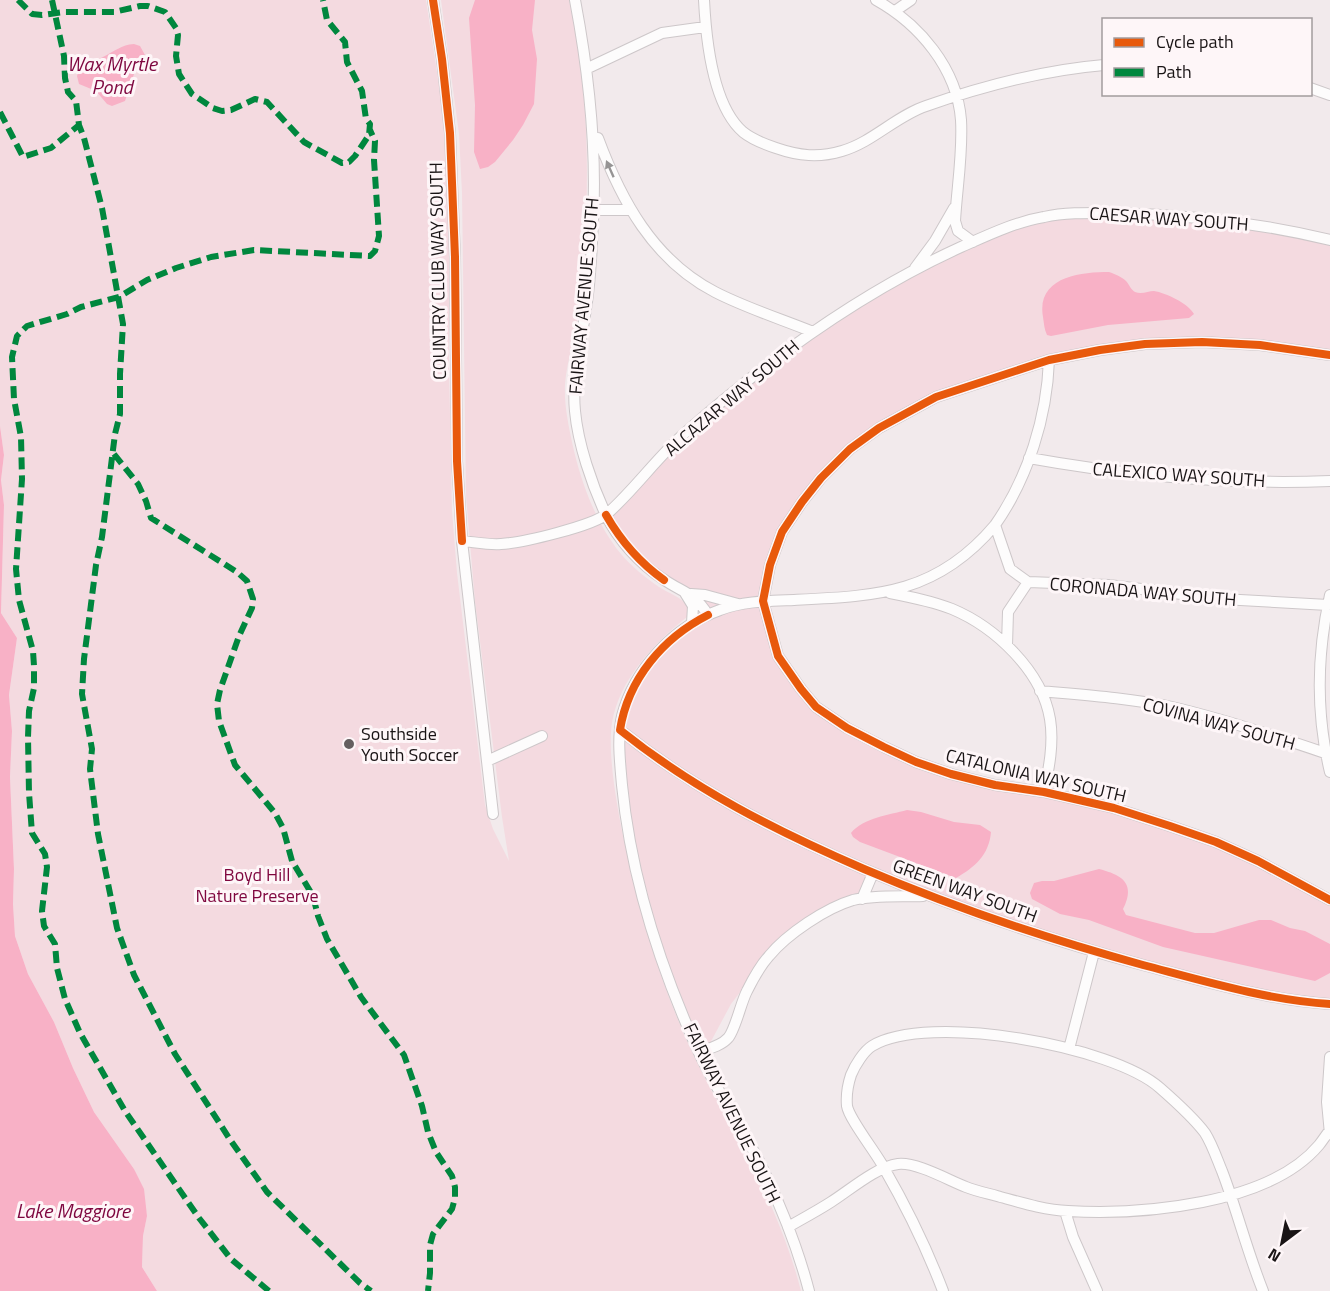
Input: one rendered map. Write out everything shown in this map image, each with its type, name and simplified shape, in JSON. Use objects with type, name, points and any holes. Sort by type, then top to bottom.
[{"type":"street","name":"COUNTRY CLUB WAY SOUTH","points":[[433,0],[450,133],[455,257],[456,461],[462,541],[493,814]]},
{"type":"street","name":"FAIRWAY AVENUE SOUTH","points":[[576,0],[588,68],[593,126],[593,210],[588,294],[574,386],[580,443],[606,515],[613,528],[636,557],[651,571],[698,599],[708,615]]},
{"type":"street","points":[[704,0],[705,27],[718,91],[729,114],[742,132],[757,141],[792,154],[816,156],[844,150],[871,138],[910,112],[1012,80],[1102,65]]},
{"type":"street","points":[[876,0],[896,11],[918,30],[935,51],[957,97],[961,135],[955,221],[958,231],[973,242]]},
{"type":"street","points":[[896,11],[911,0]]},
{"type":"street","points":[[588,68],[662,33],[705,27]]},
{"type":"street","points":[[1312,88],[1330,95]]},
{"type":"street","points":[[593,126],[606,160],[630,210],[644,232],[663,253],[713,291],[813,332]]},
{"type":"street","points":[[914,270],[956,206]]},
{"type":"street","points":[[593,210],[630,210]]},
{"type":"street","name":"CAESAR WAY SOUTH","points":[[813,332],[850,307],[914,270],[1011,226],[1044,216],[1081,213],[1146,214],[1276,228],[1330,240]]},
{"type":"street","name":"ALCAZAR WAY SOUTH","points":[[462,541],[502,544],[585,525],[606,515],[684,433],[755,375],[813,332]]},
{"type":"street","points":[[763,602],[770,564],[782,532],[815,486],[850,449],[879,428],[936,397],[1049,360],[1145,344],[1202,342],[1260,345],[1330,355]]},
{"type":"street","points":[[886,592],[938,575],[959,561],[995,525],[1014,493],[1029,458],[1048,389],[1049,360]]},
{"type":"street","name":"CALEXICO WAY SOUTH","points":[[1029,458],[1100,471],[1196,480],[1280,483],[1330,481]]},
{"type":"street","points":[[995,525],[1010,569],[1028,582]]},
{"type":"street","name":"CORONADA WAY SOUTH","points":[[1007,645],[1008,612],[1028,582],[1109,585],[1232,600],[1329,600]]},
{"type":"street","points":[[686,592],[741,604]]},
{"type":"street","points":[[686,592],[693,606],[692,623]]},
{"type":"street","name":"FAIRWAY AVENUE SOUTH","points":[[809,1291],[788,1227],[757,1159],[699,1052],[653,933],[625,816],[620,730],[623,714],[642,674],[668,642],[692,623],[741,604],[886,592]]},
{"type":"street","points":[[886,592],[923,599],[953,609],[987,628],[1007,645],[1027,668],[1047,704],[1052,737],[1044,792]]},
{"type":"street","points":[[1329,600],[1320,675],[1321,716],[1325,753],[1330,772]]},
{"type":"street","name":"CATALONIA WAY SOUTH","points":[[763,602],[778,656],[816,707],[847,728],[916,762],[951,774],[1114,808],[1216,842],[1258,861],[1330,900]]},
{"type":"street","name":"COVINA WAY SOUTH","points":[[1040,691],[1109,697],[1172,707],[1252,729],[1325,753]]},
{"type":"street","name":"GREEN WAY SOUTH","points":[[620,730],[684,777],[758,820],[927,896],[1094,952],[1245,991],[1300,1002],[1330,1004]]},
{"type":"street","points":[[487,761],[542,736]]},
{"type":"street","name":"GREEN WAY SOUTH","points":[[862,899],[873,873]]},
{"type":"street","name":"GREEN WAY SOUTH","points":[[699,1052],[729,1038],[747,992],[770,955],[795,932],[825,912],[854,900],[927,896]]},
{"type":"street","points":[[1069,1048],[1094,952]]},
{"type":"street","points":[[944,1291],[929,1255],[884,1168],[847,1107],[848,1085],[854,1067],[871,1046],[909,1034],[937,1031],[1014,1038],[1069,1048],[1134,1071],[1158,1086],[1206,1134],[1232,1196],[1263,1291]]},
{"type":"street","points":[[788,1227],[884,1168],[900,1164],[913,1165],[969,1188],[1014,1201],[1065,1211],[1128,1211],[1180,1207],[1232,1196],[1272,1179],[1295,1166],[1319,1146],[1330,1132],[1327,1102],[1330,1057]]},
{"type":"street","points":[[1065,1211],[1073,1237],[1097,1291]]},
{"type":"green space","name":"Boyd Hill Nature Preserve","points":[[0,0],[426,0],[442,105],[446,164],[449,229],[452,511],[457,573],[485,805],[493,829],[509,861],[475,601],[466,496],[462,193],[459,134],[441,0],[569,0],[582,76],[587,192],[578,317],[565,384],[569,428],[584,486],[612,542],[644,576],[681,600],[690,611],[687,617],[662,638],[640,664],[630,677],[616,707],[612,723],[611,751],[619,817],[648,935],[679,1023],[771,1205],[788,1247],[801,1291],[157,1291],[142,1267],[143,1236],[147,1215],[134,1169],[94,1112],[54,1022],[28,974],[15,936],[10,777],[12,731],[9,695],[17,638],[1,613],[4,505],[1,480],[4,455],[0,426]]},
{"type":"green space","points":[[1080,217],[1206,224],[1330,244],[1330,351],[1272,343],[1066,353],[881,422],[799,500],[761,598],[705,613],[638,551],[617,526],[611,515],[686,436],[757,378],[816,334],[916,273],[1012,229],[1044,220]]},
{"type":"green space","points":[[760,606],[798,692],[885,752],[1093,806],[1215,846],[1257,865],[1330,904],[1330,1000],[1287,995],[1224,981],[1116,953],[979,910],[846,857],[742,807],[698,782],[624,731],[637,690],[662,654],[697,626],[716,616],[737,609]]},
{"type":"green space","points":[[624,741],[680,781],[756,824],[868,875],[860,895],[824,909],[747,983],[731,1004],[709,1045],[701,1047],[672,974],[647,898],[630,820],[625,780]]},
{"type":"water","points":[[475,0],[535,0],[532,30],[537,59],[534,104],[513,140],[495,162],[480,169],[474,152],[475,105],[469,18]]},
{"type":"water","name":"Wax Myrtle Pond","points":[[134,44],[140,46],[145,55],[134,74],[125,101],[112,106],[107,104],[96,91],[79,84],[77,76],[85,65],[122,47]]},
{"type":"water","points":[[1109,272],[1127,282],[1135,292],[1154,291],[1164,294],[1182,302],[1194,314],[1189,318],[1108,325],[1047,335],[1043,304],[1046,293],[1053,285],[1085,273]]},
{"type":"water","name":"Lake Maggiore","points":[[0,426],[4,455],[1,480],[4,505],[1,613],[17,638],[9,695],[12,731],[10,777],[15,936],[28,974],[54,1022],[94,1112],[134,1169],[144,1189],[147,1216],[143,1236],[142,1267],[157,1291],[0,1291]]},
{"type":"water","points":[[907,810],[954,822],[980,825],[991,832],[984,854],[975,865],[956,878],[860,842],[851,833],[869,820]]},
{"type":"water","points":[[1099,869],[1120,877],[1127,886],[1127,900],[1123,909],[1126,915],[1195,933],[1214,933],[1259,920],[1271,920],[1305,931],[1330,944],[1330,973],[1315,981],[1163,947],[1089,920],[1060,914],[1032,899],[1030,893],[1034,883],[1054,881]]},
{"type":"marked path","points":[[18,0],[32,14],[42,15],[64,12],[114,12],[140,6],[148,6],[165,12],[178,35],[176,56],[179,74],[192,94],[213,108],[222,111],[231,110],[255,99],[267,102],[304,142],[342,163],[349,162],[355,156],[369,135],[370,124],[366,119],[362,91],[347,62],[345,42],[327,20],[323,0]]},
{"type":"marked path","points":[[52,0],[64,56],[68,92],[76,101],[79,125],[102,208],[123,324],[120,414],[96,565],[82,694],[92,749],[90,769],[98,834],[117,928],[134,975],[175,1054],[231,1141],[267,1192],[371,1291]]},
{"type":"marked path","points":[[0,112],[23,157],[51,148],[79,125]]},
{"type":"marked path","points":[[269,1291],[231,1259],[199,1218],[125,1111],[80,1033],[65,999],[57,968],[55,944],[44,926],[42,911],[47,867],[45,854],[32,833],[29,793],[28,737],[29,711],[34,688],[33,651],[19,600],[16,569],[22,479],[21,437],[14,399],[12,357],[17,336],[27,326],[67,314],[81,307],[119,297],[147,280],[211,257],[254,250],[370,256],[375,251],[379,236],[375,141],[370,130]]},
{"type":"marked path","points":[[114,454],[138,484],[151,518],[237,572],[247,581],[253,599],[252,608],[239,636],[220,690],[217,704],[219,721],[235,765],[275,813],[283,828],[292,861],[313,896],[327,939],[361,997],[404,1055],[422,1106],[428,1132],[436,1152],[452,1176],[455,1187],[452,1209],[433,1234],[430,1245],[428,1291]]},
{"type":"cycle path","points":[[433,0],[450,133],[455,257],[457,461],[462,541]]},
{"type":"cycle path","points":[[1330,355],[1260,345],[1202,342],[1145,344],[1049,360],[936,397],[879,428],[850,449],[821,478],[782,532],[770,565],[763,601],[778,656],[816,707],[847,728],[916,762],[951,774],[1114,808],[1216,842],[1258,861],[1330,900]]},
{"type":"cycle path","points":[[606,515],[632,551],[664,580]]},
{"type":"cycle path","points":[[708,615],[676,636],[650,662],[639,677],[631,694],[620,730],[677,772],[737,808],[831,855],[933,897],[1002,922],[1107,955],[1212,983],[1259,994],[1330,1004]]},
{"type":"place","name":"Southside Youth Soccer","points":[[349,744]]}]
